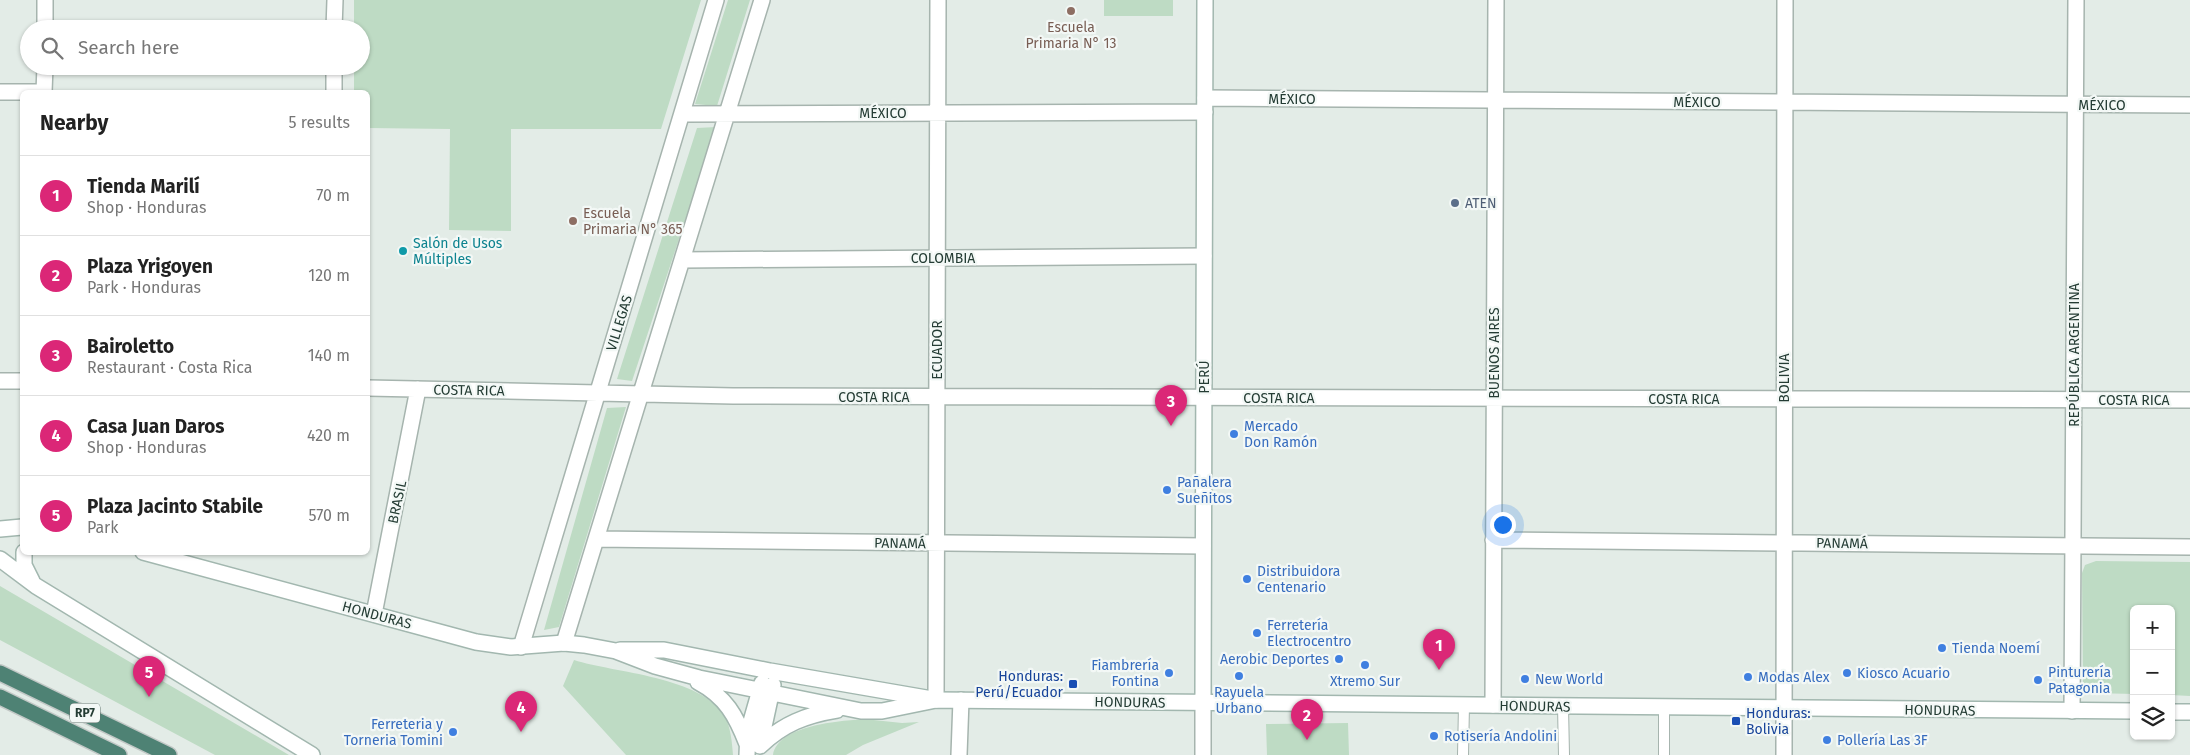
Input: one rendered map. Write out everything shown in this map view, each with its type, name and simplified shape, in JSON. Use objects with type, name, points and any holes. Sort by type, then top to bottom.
[{"type":"highway","name":"RP7","points":[[0,673],[169,755]]},
{"type":"highway","name":"RP7","points":[[0,697],[119,755]]},
{"type":"street","points":[[45,0],[45,20]]},
{"type":"street","points":[[334,20],[335,0]]},
{"type":"street","name":"VILLEGAS","points":[[521,647],[716,0]]},
{"type":"street","points":[[564,643],[762,0]]},
{"type":"street","name":"ECUADOR","points":[[936,700],[938,0]]},
{"type":"street","name":"PERÚ","points":[[1203,755],[1205,0]]},
{"type":"street","name":"BUENOS AIRES","points":[[1492,705],[1496,0]]},
{"type":"street","name":"BOLIVIA","points":[[1784,755],[1785,0]]},
{"type":"street","name":"REPÚBLICA ARGENTINA","points":[[2072,711],[2076,0]]},
{"type":"street","points":[[44,90],[45,75]]},
{"type":"street","points":[[334,75],[334,90]]},
{"type":"street","points":[[0,92],[20,92]]},
{"type":"street","name":"MÉXICO","points":[[682,114],[938,113],[1205,105],[1495,101],[2190,105]]},
{"type":"street","name":"COLOMBIA","points":[[682,260],[1204,256]]},
{"type":"street","points":[[0,382],[20,381]]},
{"type":"street","name":"COSTA RICA","points":[[370,388],[598,392],[641,395],[936,397],[2190,400]]},
{"type":"street","name":"BRASIL","points":[[374,614],[418,389]]},
{"type":"street","points":[[0,529],[20,527]]},
{"type":"street","name":"PANAMÁ","points":[[596,540],[1204,546]]},
{"type":"street","name":"PANAMÁ","points":[[1493,540],[2190,547]]},
{"type":"street","points":[[24,555],[25,570],[36,586]]},
{"type":"street","name":"HONDURAS","points":[[153,555],[476,642],[521,647],[564,643],[616,650],[664,650],[936,700],[2130,712]]},
{"type":"street","points":[[0,559],[36,586],[312,755]]},
{"type":"street","name":"HONDURAS","points":[[616,650],[655,666],[683,674],[849,709],[882,711],[936,700]]},
{"type":"street","points":[[753,750],[770,671]]},
{"type":"street","points":[[683,674],[712,690],[727,703],[753,750]]},
{"type":"street","points":[[959,755],[960,700]]},
{"type":"street","points":[[753,750],[781,728],[797,720],[823,712],[849,709]]},
{"type":"street","points":[[2175,712],[2190,712]]},
{"type":"lane","points":[[1463,755],[1464,705]]},
{"type":"lane","points":[[1562,706],[1564,755]]},
{"type":"lane","points":[[1664,707],[1664,755]]},
{"type":"green space","points":[[354,0],[701,0],[661,129],[511,129],[511,231],[449,230],[450,129],[370,128],[370,90],[354,90],[354,75],[370,75],[370,20],[354,20]]},
{"type":"green space","points":[[728,0],[750,0],[717,106],[695,104]]},
{"type":"green space","points":[[1104,0],[1173,0],[1173,16],[1104,16]]},
{"type":"green space","points":[[716,127],[632,381],[617,379],[697,128]]},
{"type":"green space","points":[[626,407],[559,627],[544,630],[607,408]]},
{"type":"green space","points":[[2096,561],[2190,562],[2190,696],[2175,695],[2175,605],[2130,605],[2130,694],[2092,693],[2083,688],[2082,573],[2085,565]]},
{"type":"green space","points":[[0,586],[289,755],[215,755],[0,640]]},
{"type":"green space","points":[[574,660],[678,684],[714,703],[727,721],[733,755],[626,755],[563,686]]},
{"type":"green space","points":[[864,719],[902,723],[919,722],[863,745],[846,755],[773,755],[777,745],[786,737],[798,731],[826,723]]},
{"type":"green space","points":[[1348,723],[1349,755],[1267,755],[1266,724]]},
{"type":"place","name":"Escuela Primaria N° 13","points":[[1071,11]]},
{"type":"place","name":"ATEN","points":[[1455,203]]},
{"type":"place","name":"Escuela Primaria N° 365","points":[[573,221]]},
{"type":"place","name":"Salón de Usos Múltiples","points":[[403,251]]},
{"type":"place","name":"Bairoletto","points":[[1171,426]]},
{"type":"place","name":"Mercado Don Ramón","points":[[1234,434]]},
{"type":"place","name":"Pañalera Sueñitos","points":[[1167,490]]},
{"type":"place","name":"Distribuidora Centenario","points":[[1247,579]]},
{"type":"place","name":"Ferretería Electrocentro","points":[[1257,633]]},
{"type":"place","name":"Tienda Noemí","points":[[1942,648]]},
{"type":"place","name":"Aerobic Deportes","points":[[1339,659]]},
{"type":"place","name":"Xtremo Sur","points":[[1365,665]]},
{"type":"place","name":"Tienda Marilí","points":[[1439,670]]},
{"type":"place","name":"Fiambrería Fontina","points":[[1169,673]]},
{"type":"place","name":"Kiosco Acuario","points":[[1847,673]]},
{"type":"place","name":"Rayuela Urbano","points":[[1239,676]]},
{"type":"place","name":"Modas Alex","points":[[1748,677]]},
{"type":"place","name":"New World","points":[[1525,679]]},
{"type":"place","name":"Pinturería Patagonia","points":[[2038,680]]},
{"type":"place","name":"Honduras: Perú/Ecuador","points":[[1073,684]]},
{"type":"place","name":"Plaza Jacinto Stabile","points":[[149,697]]},
{"type":"place","name":"Honduras: Bolivia","points":[[1736,721]]},
{"type":"place","name":"Ferreteria y Torneria Tomini","points":[[453,732]]},
{"type":"place","name":"Casa Juan Daros","points":[[521,732]]},
{"type":"place","name":"Rotisería Andolini","points":[[1434,736]]},
{"type":"place","name":"Plaza Yrigoyen","points":[[1307,740]]},
{"type":"place","name":"Pollería Las 3F","points":[[1827,740]]}]
